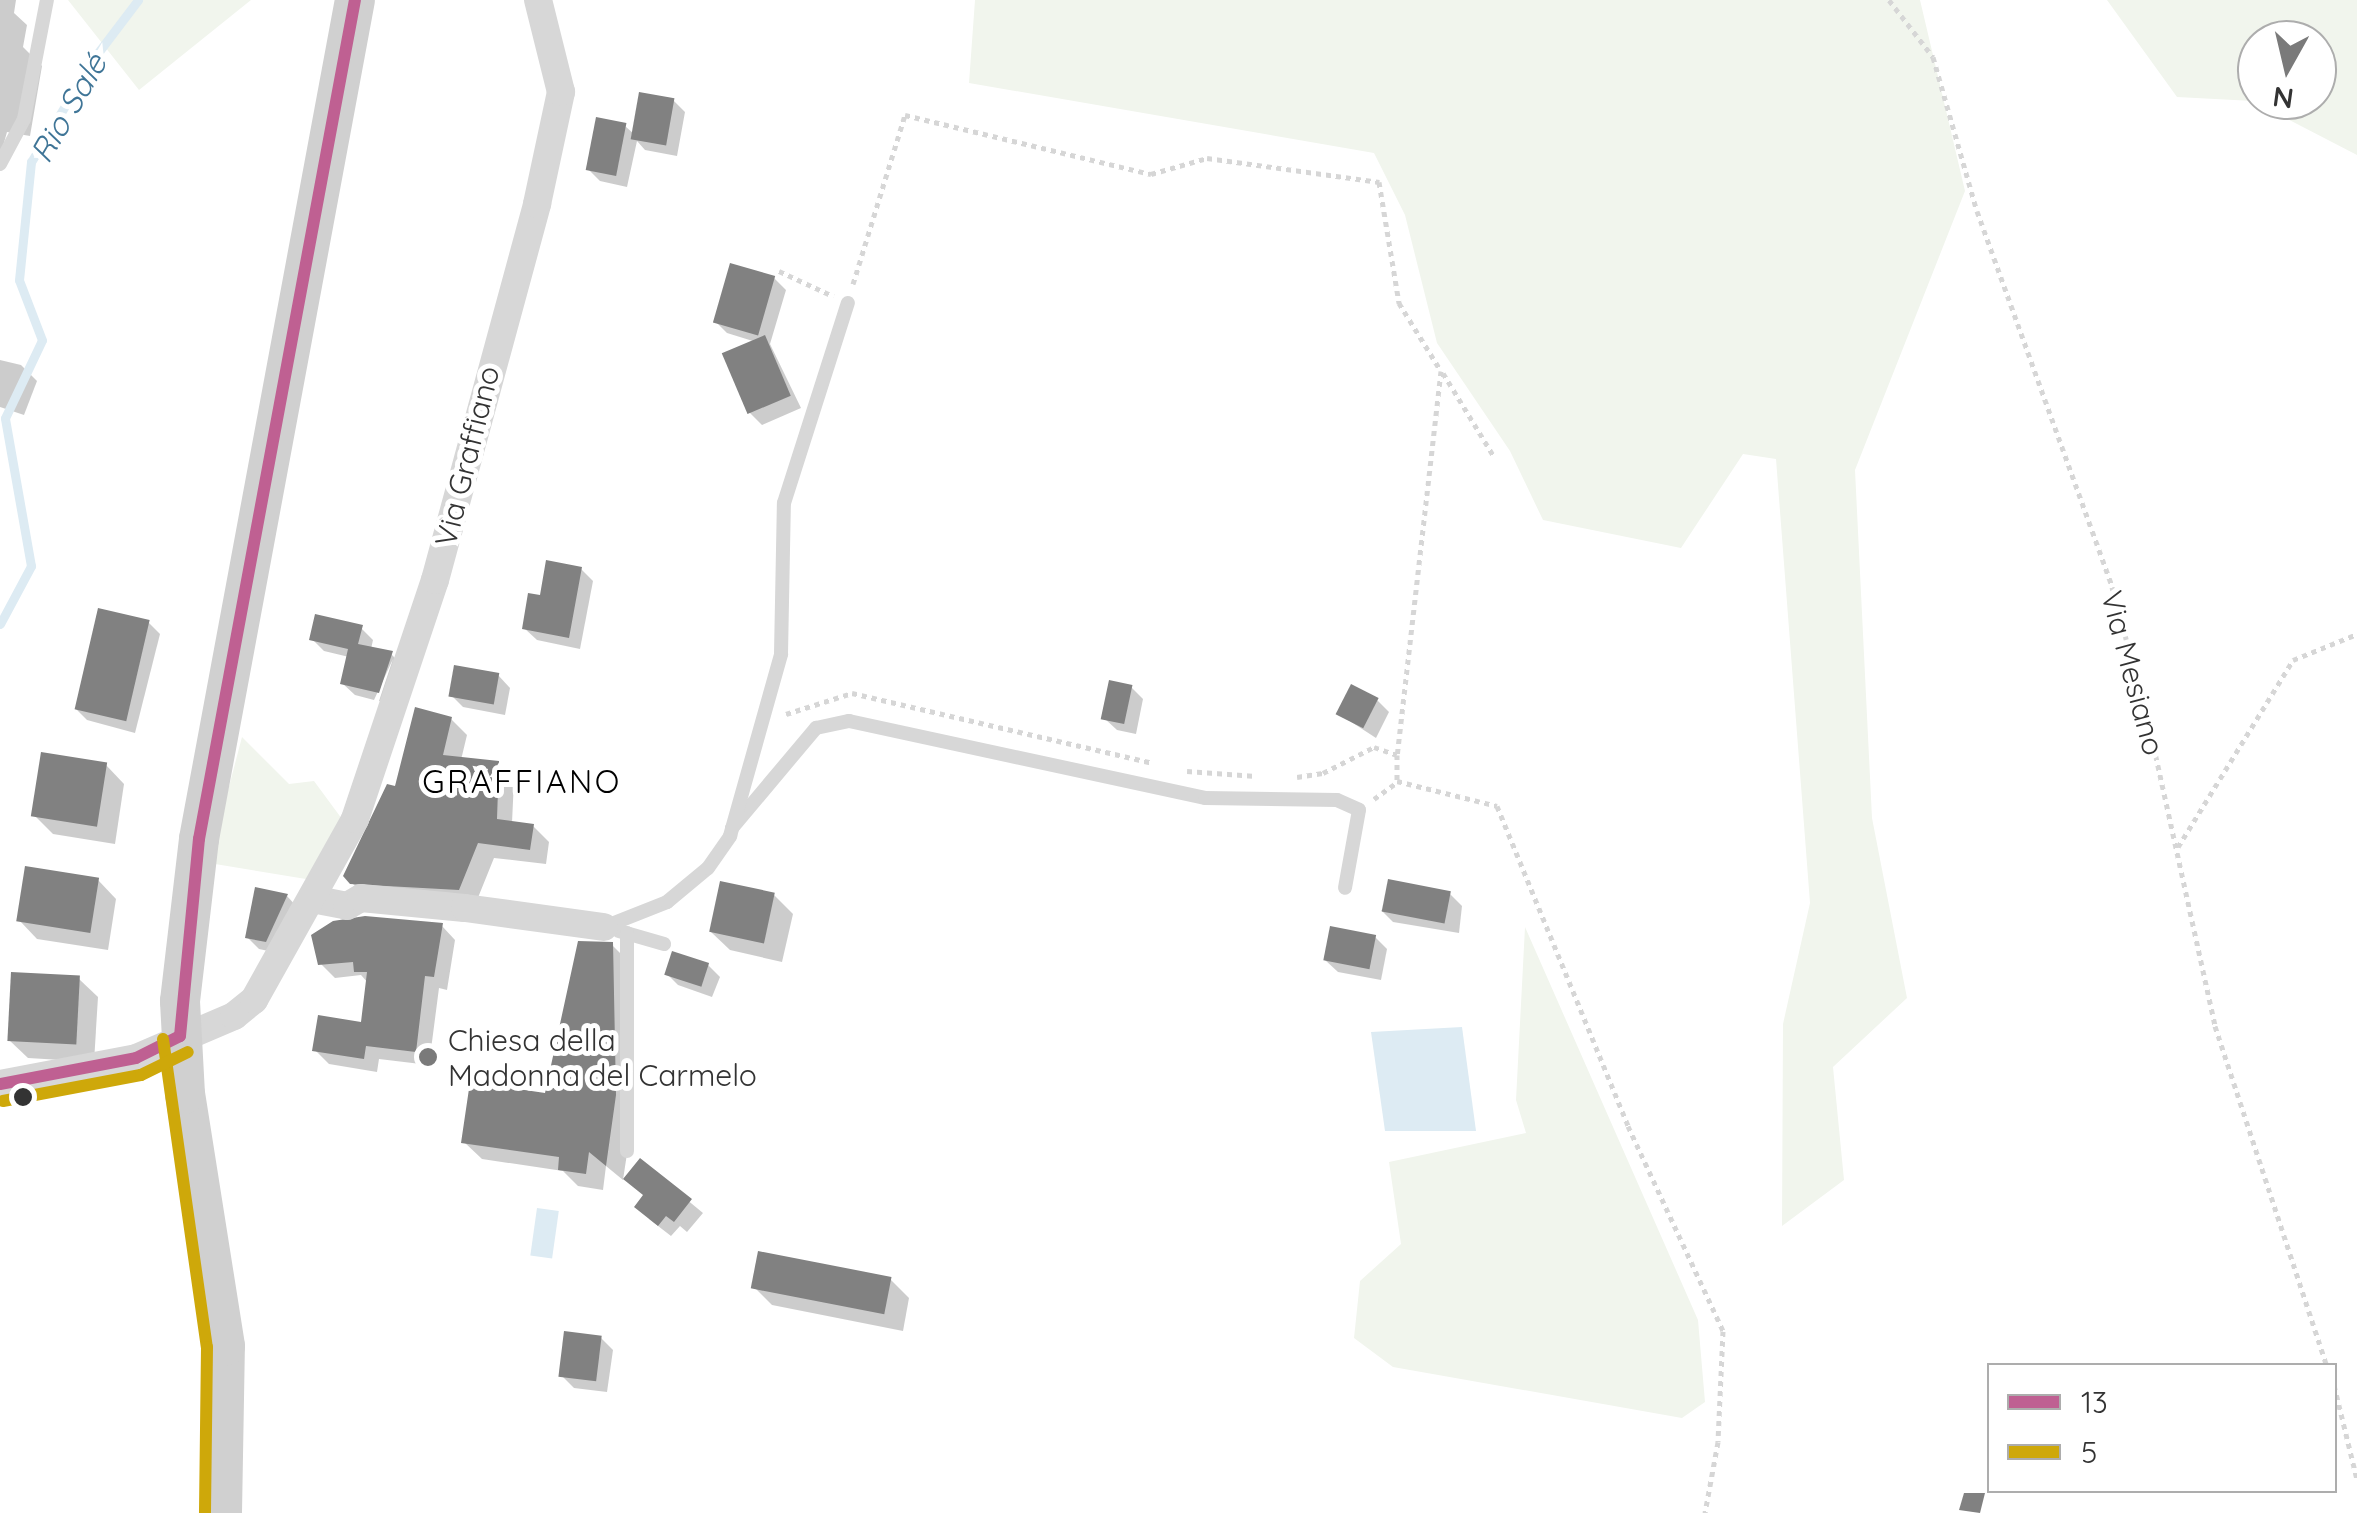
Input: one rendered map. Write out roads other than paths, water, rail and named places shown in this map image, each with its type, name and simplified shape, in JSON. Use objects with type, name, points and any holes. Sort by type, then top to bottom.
[{"type":"main road","points":[[222,1513],[225,1346],[180,1036],[200,839],[355,0]]},
{"type":"street","name":"Via Graffiano","points":[[0,1084],[136,1058],[234,1016],[254,1000],[354,819],[389,730],[537,204],[560,92],[538,0]]},
{"type":"street","points":[[312,899],[347,906],[361,898],[465,908],[616,930]]},
{"type":"lane","points":[[0,164],[24,118],[47,0]]},
{"type":"lane","points":[[732,828],[744,771],[763,731],[780,654],[784,503],[848,303]]},
{"type":"lane","points":[[616,930],[667,902],[708,868],[732,828],[816,728],[849,722],[1205,798],[1337,800],[1359,810],[1345,888]]},
{"type":"lane","points":[[616,930],[664,944]]},
{"type":"lane","points":[[616,930],[627,1151]]},
{"type":"waterway","name":"Rio Salé","points":[[0,624],[31,566],[5,418],[42,340],[19,280],[31,162],[94,58],[138,0]]},
{"type":"place","name":"Chiesa della Madonna del Carmelo","points":[[428,1057]]},
{"type":"district","name":"GRAFFIANO","points":[[522,781]]}]
